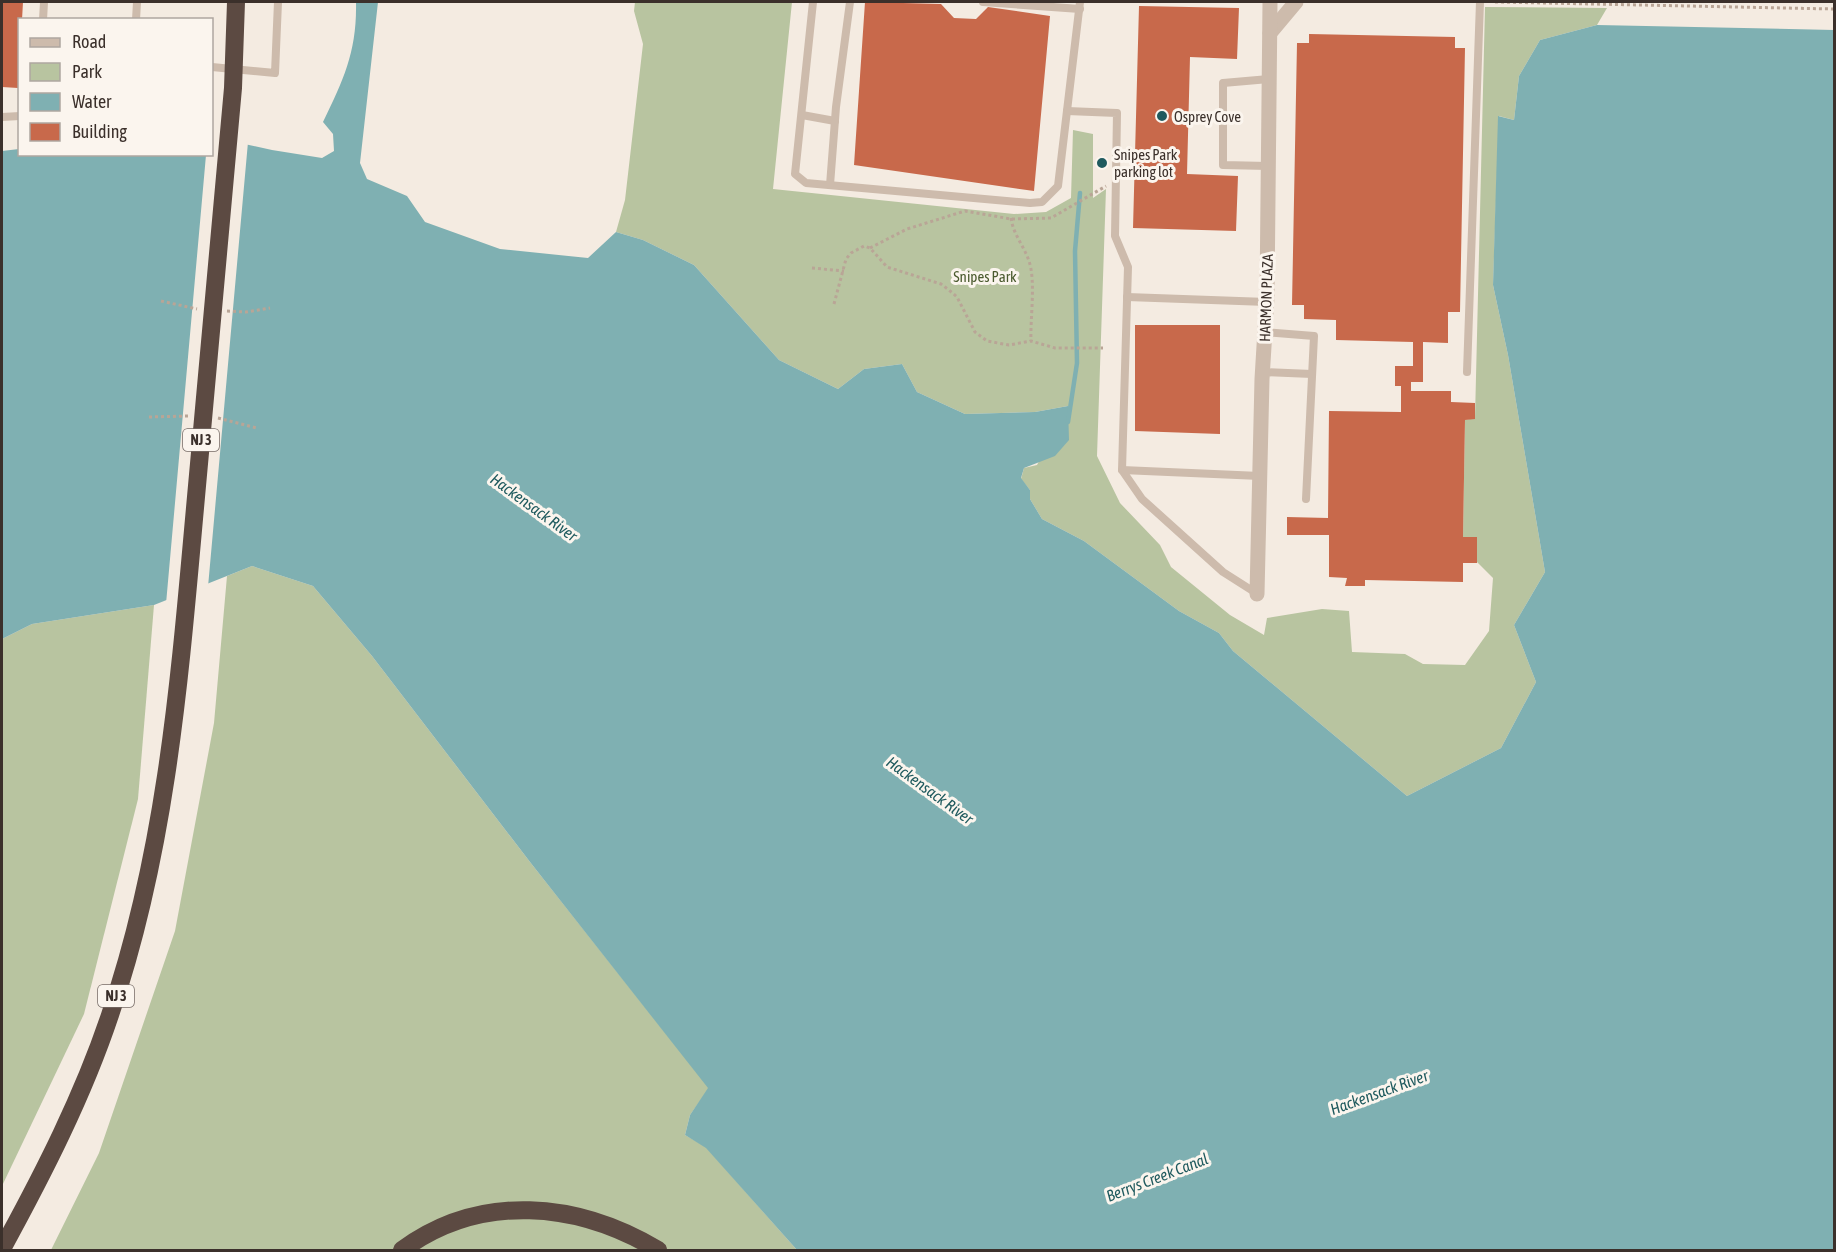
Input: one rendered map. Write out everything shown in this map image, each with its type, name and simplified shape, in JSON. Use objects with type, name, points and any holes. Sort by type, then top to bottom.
[{"type":"highway","name":"NJ 3","points":[[2,1249],[47,1162],[95,1056],[124,968],[148,877],[168,773],[179,691],[233,88],[236,2]]},
{"type":"highway","points":[[402,1251],[432,1233],[462,1221],[495,1212],[524,1210],[556,1211],[600,1221],[658,1251]]},
{"type":"street","name":"HARMON PLAZA","points":[[1257,594],[1269,166],[1270,2]]},
{"type":"street","points":[[1270,33],[1296,2]]},
{"type":"lane","points":[[43,18],[44,2]]},
{"type":"lane","points":[[136,18],[137,2]]},
{"type":"lane","points":[[213,67],[275,73],[278,2]]},
{"type":"lane","points":[[813,2],[795,174],[806,183],[1042,202],[1058,186],[1080,5],[983,2]]},
{"type":"lane","points":[[830,185],[849,2]]},
{"type":"lane","points":[[1467,372],[1480,2]]},
{"type":"lane","points":[[1269,79],[1223,83],[1223,165],[1269,166]]},
{"type":"lane","points":[[1067,111],[1117,113],[1115,236],[1128,267],[1122,470],[1142,499],[1222,572],[1257,594]]},
{"type":"lane","points":[[802,115],[835,121]]},
{"type":"lane","points":[[2,117],[18,116]]},
{"type":"lane","points":[[1127,297],[1266,302]]},
{"type":"lane","points":[[1264,333],[1314,336],[1306,500]]},
{"type":"lane","points":[[1262,372],[1312,374]]},
{"type":"lane","points":[[1122,470],[1260,476]]},
{"type":"path","points":[[1495,2],[1834,9]]},
{"type":"path","points":[[870,248],[907,229],[965,210],[1011,219],[1043,220],[1067,211],[1094,193]]},
{"type":"path","points":[[1014,214],[1011,219],[1014,232],[1030,261],[1033,314],[1030,341]]},
{"type":"path","points":[[834,304],[846,259],[851,253],[864,246],[870,248],[887,267],[941,284],[950,290],[957,297],[975,332],[987,340],[1009,345],[1030,341],[1060,348],[1103,348]]},
{"type":"path","points":[[812,268],[844,271]]},
{"type":"green space","name":"Snipes Park","points":[[635,2],[792,2],[773,189],[1014,214],[1046,212],[1071,198],[1073,130],[1093,134],[1093,198],[1106,189],[1097,456],[1120,503],[1160,545],[1171,567],[1230,615],[1264,635],[1267,618],[1322,609],[1349,611],[1352,652],[1405,654],[1423,664],[1465,665],[1489,631],[1493,578],[1477,562],[1477,537],[1463,537],[1465,420],[1475,418],[1485,7],[1607,8],[1597,25],[1540,40],[1519,76],[1514,120],[1499,116],[1493,285],[1508,355],[1545,572],[1514,625],[1536,682],[1501,748],[1407,796],[1233,651],[1219,633],[1179,611],[1084,541],[1042,519],[1030,499],[1030,490],[1021,479],[1024,468],[1037,465],[1068,406],[1035,412],[965,414],[917,392],[902,364],[864,369],[838,389],[779,360],[694,265],[643,240],[616,232],[625,200],[643,44],[634,11]]},
{"type":"green space","points":[[252,566],[313,586],[372,656],[530,862],[709,1088],[690,1115],[685,1135],[706,1147],[797,1250],[51,1250],[99,1153],[175,931],[214,723],[227,576]]},
{"type":"green space","points":[[154,605],[138,799],[84,1014],[2,1186],[2,639],[32,624]]},
{"type":"water","points":[[356,2],[378,2],[360,163],[367,179],[407,196],[425,222],[500,249],[588,258],[616,232],[643,240],[694,265],[779,360],[838,389],[864,369],[902,364],[917,392],[965,414],[1035,412],[1068,406],[1069,440],[1055,456],[1024,468],[1021,478],[1030,490],[1030,499],[1042,519],[1084,541],[1179,611],[1219,633],[1233,651],[1407,796],[1501,748],[1536,682],[1514,625],[1545,572],[1508,355],[1493,285],[1498,116],[1514,120],[1519,76],[1540,40],[1597,25],[1834,30],[1834,1250],[797,1250],[706,1148],[685,1135],[690,1115],[708,1088],[372,656],[313,586],[252,566],[154,605],[32,624],[2,639],[2,151],[18,149],[18,156],[213,156],[213,137],[322,158],[334,151],[333,134],[323,122],[348,64],[356,19]]},
{"type":"pier","points":[[213,134],[248,142],[208,587],[166,604],[206,156],[213,156]]},
{"type":"building","points":[[2,2],[23,2],[22,18],[18,18],[18,88],[2,87]]},
{"type":"building","points":[[865,2],[941,4],[954,18],[976,19],[988,7],[1050,16],[1034,191],[854,165]]},
{"type":"building","name":"Osprey Cove","points":[[1139,6],[1239,8],[1237,59],[1190,57],[1187,174],[1238,176],[1236,231],[1133,228]]},
{"type":"building","points":[[1309,34],[1455,37],[1455,48],[1465,48],[1460,312],[1448,312],[1448,343],[1423,342],[1423,382],[1411,382],[1411,391],[1451,391],[1451,402],[1475,403],[1475,419],[1465,420],[1463,537],[1477,537],[1477,563],[1463,563],[1463,582],[1365,580],[1365,586],[1345,586],[1347,578],[1329,577],[1329,535],[1287,535],[1287,517],[1328,518],[1329,411],[1401,412],[1401,386],[1395,386],[1395,366],[1413,366],[1413,342],[1336,340],[1336,320],[1304,319],[1304,305],[1292,305],[1297,43],[1309,43]]},
{"type":"building","points":[[1135,325],[1220,325],[1220,434],[1135,431]]},
{"type":"waterway","points":[[1068,422],[1077,363],[1075,251],[1080,193]]},
{"type":"place","name":"Osprey Cove","points":[[1162,116]]},
{"type":"place","name":"Snipes Park parking lot","points":[[1102,163]]},
{"type":"water label","name":"Hackensack River","points":[[534,507]]},
{"type":"water label","name":"Hackensack River","points":[[930,790]]},
{"type":"water label","name":"Hackensack River","points":[[1379,1092]]},
{"type":"water label","name":"Berrys Creek Canal","points":[[1157,1177]]}]
